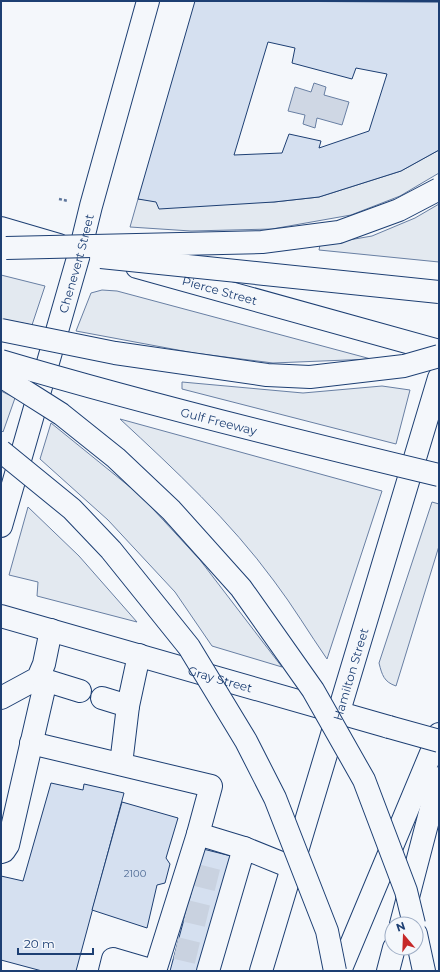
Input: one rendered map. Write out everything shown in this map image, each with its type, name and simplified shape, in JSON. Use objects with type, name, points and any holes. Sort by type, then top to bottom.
[{"type":"main road","name":"Chenevert Street","points":[[1,526],[80,251],[148,1]]},
{"type":"main road","points":[[3,241],[262,242],[339,232],[399,210],[439,188]]},
{"type":"main road","name":"Pierce Street","points":[[3,241],[80,251],[439,351]]},
{"type":"main road","points":[[3,241],[439,292]]},
{"type":"main road","points":[[1,330],[115,353],[267,375],[310,377],[404,366],[439,356]]},
{"type":"main road","name":"Gulf Freeway","points":[[1,361],[101,391],[268,434],[439,475]]},
{"type":"main road","points":[[1,376],[62,414],[116,458],[171,510],[241,588],[313,690],[364,780],[406,891],[412,916]]},
{"type":"main road","name":"Hamilton Street","points":[[261,971],[439,378]]},
{"type":"main road","points":[[1,451],[72,509],[111,550],[189,647],[246,741],[275,798],[327,931],[335,971]]},
{"type":"main road","name":"Gray Street","points":[[1,616],[439,741]]},
{"type":"main road","points":[[1,852],[4,851],[8,845],[31,743],[51,630]]},
{"type":"main road","points":[[121,764],[128,706],[139,655]]},
{"type":"main road","points":[[1,698],[42,679],[80,691]]},
{"type":"main road","points":[[102,698],[128,706]]},
{"type":"main road","points":[[340,971],[379,874],[439,734]]},
{"type":"main road","points":[[31,743],[211,786],[198,834],[191,874],[170,947],[154,971],[113,959],[110,971]]},
{"type":"main road","points":[[403,916],[439,778]]},
{"type":"main road","points":[[198,834],[244,848],[291,867]]},
{"type":"main road","points":[[209,961],[229,883],[244,848]]},
{"type":"main road","points":[[388,971],[392,956]]},
{"type":"main road","points":[[421,956],[424,971]]},
{"type":"shaded area","points":[[314,83],[326,87],[324,95],[349,102],[342,125],[317,118],[315,128],[303,124],[305,115],[288,111],[295,87],[311,92]]},
{"type":"shaded area","points":[[439,150],[439,173],[400,196],[351,215],[272,229],[191,231],[130,227],[138,199],[274,202],[319,197],[401,171]]},
{"type":"shaded area","points":[[439,204],[439,262],[319,250],[320,245],[372,236],[415,218]]},
{"type":"shaded area","points":[[1,275],[45,286],[32,325],[1,319]]},
{"type":"shaded area","points":[[102,290],[117,291],[371,359],[273,363],[194,353],[76,331],[91,293]]},
{"type":"shaded area","points":[[182,382],[303,393],[382,386],[410,390],[396,444],[182,389]]},
{"type":"shaded area","points":[[1,391],[15,398],[3,432],[1,430]]},
{"type":"shaded area","points":[[120,419],[382,491],[327,659],[281,590],[239,538],[181,477]]},
{"type":"shaded area","points":[[51,423],[141,496],[200,560],[282,667],[212,646],[175,592],[108,520],[40,459]]},
{"type":"shaded area","points":[[432,502],[439,504],[439,546],[396,686],[384,678],[379,663]]},
{"type":"shaded area","points":[[28,507],[79,556],[137,622],[37,596],[38,582],[9,575]]},
{"type":"building","points":[[195,1],[439,2],[439,150],[401,171],[319,197],[274,202],[159,209],[156,202],[138,199]],"holes":[[[268,42],[295,48],[292,63],[352,79],[356,68],[387,74],[369,131],[319,148],[321,141],[289,134],[282,153],[234,155]]]},
{"type":"building","points":[[51,783],[83,790],[84,784],[124,793],[76,971],[42,971],[1,960],[1,876],[23,881]]},
{"type":"building","points":[[122,802],[178,818],[166,858],[170,864],[165,883],[157,885],[147,928],[92,910]]},
{"type":"building","points":[[203,849],[231,856],[200,971],[170,971]]},
{"type":"tunnel","points":[[196,875],[224,882]]},
{"type":"tunnel","points":[[186,911],[215,918]]},
{"type":"tunnel","points":[[176,948],[205,955]]}]
